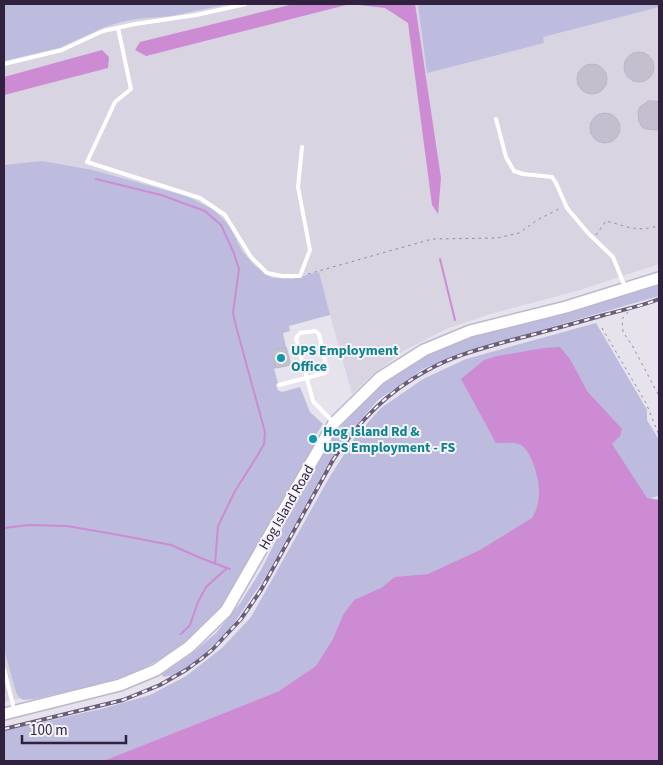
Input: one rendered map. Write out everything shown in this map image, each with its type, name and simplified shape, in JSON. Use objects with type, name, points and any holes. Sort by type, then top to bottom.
[{"type":"street","name":"Hog Island Road","points":[[9,712],[120,685],[156,670],[189,647],[226,611],[334,424],[380,378],[424,350],[470,331],[566,307],[659,278]]},
{"type":"lane","points":[[4,64],[62,50],[103,30],[196,15],[246,4]]},
{"type":"lane","points":[[118,28],[131,89],[115,102],[87,162],[200,198],[225,215],[251,257],[267,273],[282,276],[300,276],[310,250],[298,187],[302,147]]},
{"type":"lane","points":[[496,118],[506,157],[514,171],[552,177],[566,206],[588,233],[613,257],[626,289]]},
{"type":"lane","points":[[279,385],[307,378],[325,374],[327,370],[319,334],[315,331],[300,333],[296,338],[307,378],[313,401],[334,424]]},
{"type":"lane","points":[[4,669],[9,712]]},
{"type":"path","points":[[300,276],[432,239],[497,238],[519,233],[539,219],[566,206]]},
{"type":"path","points":[[594,238],[606,221],[631,228],[642,229],[659,226]]},
{"type":"path","points":[[628,312],[622,319],[623,332],[659,396]]},
{"type":"path","points":[[602,328],[646,402],[659,434]]},
{"type":"shaded area","points":[[4,4],[659,4],[659,264],[580,290],[487,315],[446,329],[403,351],[352,394],[325,297],[242,319],[31,696],[4,702]]},
{"type":"shaded area","points":[[4,4],[229,4],[171,16],[121,22],[105,27],[59,48],[4,61]]},
{"type":"shaded area","points":[[294,4],[350,4],[146,56],[135,50],[140,42]]},
{"type":"shaded area","points":[[350,4],[415,4],[441,178],[438,214],[432,205],[408,23],[385,8]]},
{"type":"shaded area","points":[[418,4],[659,4],[659,7],[543,37],[544,43],[427,73]]},
{"type":"shaded area","points":[[102,50],[109,57],[108,68],[4,95],[4,77]]},
{"type":"shaded area","points":[[42,161],[93,170],[186,196],[213,209],[229,225],[242,251],[254,265],[272,278],[292,279],[319,272],[330,315],[289,326],[290,331],[283,333],[286,347],[271,352],[276,368],[274,369],[278,390],[282,392],[300,387],[310,412],[323,424],[316,435],[314,435],[311,441],[315,443],[237,584],[218,613],[197,633],[171,653],[135,673],[97,685],[25,700],[21,699],[16,692],[4,649],[4,165]]},
{"type":"shaded area","points":[[659,283],[659,296],[461,353],[423,369],[378,400],[344,439],[265,578],[230,629],[200,658],[176,675],[163,677],[162,674],[190,655],[216,633],[241,602],[261,570],[324,450],[351,413],[391,376],[431,352],[471,337],[601,303]]},
{"type":"shaded area","points":[[596,323],[647,410],[647,420],[659,440],[659,496],[650,498],[659,500],[279,691],[103,761],[4,761],[4,731],[105,708],[150,695],[186,676],[222,648],[251,617],[329,478],[355,437],[381,408],[423,379],[466,359]]},
{"type":"shaded area","points":[[560,347],[570,359],[587,391],[622,429],[620,436],[612,444],[647,498],[659,500],[659,761],[103,761],[279,691],[316,666],[333,639],[343,615],[354,600],[381,588],[395,577],[428,574],[480,550],[532,518],[537,505],[539,487],[531,458],[519,444],[496,443],[461,379],[484,360],[497,356]]},
{"type":"building","points":[[639,52],[650,56],[654,67],[650,78],[639,82],[628,78],[624,67],[628,56]]},
{"type":"building","points":[[592,64],[603,68],[607,79],[603,90],[592,94],[581,90],[577,79],[581,68]]},
{"type":"building","points":[[648,101],[659,102],[659,129],[657,130],[646,129],[639,122],[638,112],[640,107]]},
{"type":"building","points":[[605,113],[616,117],[620,128],[616,139],[605,143],[594,139],[590,128],[594,117]]},
{"type":"building","name":"UPS Employment Office","points":[[286,347],[291,365],[276,368],[271,351]]},
{"type":"waterway","points":[[96,179],[161,195],[205,211],[221,225],[239,269],[233,313],[265,432],[264,444],[235,491],[218,526],[215,564]]},
{"type":"waterway","points":[[440,259],[455,320]]},
{"type":"waterway","points":[[4,528],[29,525],[67,526],[119,535],[171,545],[230,569]]},
{"type":"waterway","points":[[181,634],[190,625],[198,602],[206,587],[227,568]]},
{"type":"railway","points":[[4,729],[123,700],[160,685],[186,670],[212,650],[241,619],[261,590],[342,446],[374,410],[412,379],[466,353],[659,299]]},
{"type":"place","name":"UPS Employment Office","points":[[281,358]]},
{"type":"place","name":"Hog Island Rd & UPS Employment - FS","points":[[313,439]]}]
